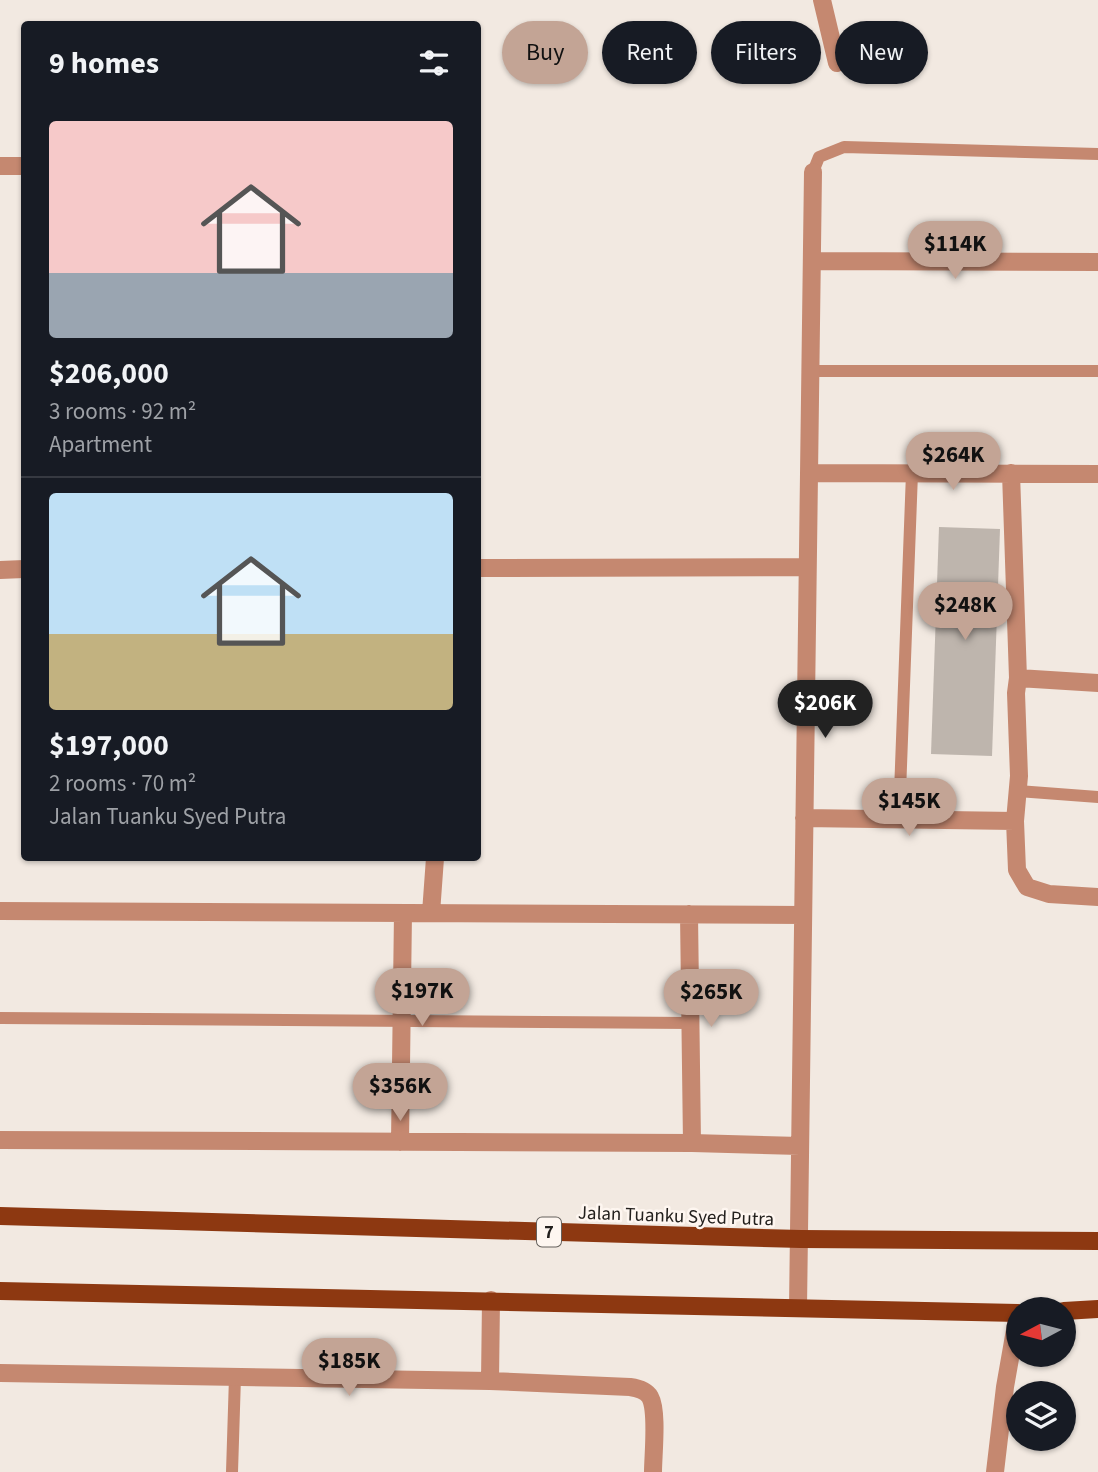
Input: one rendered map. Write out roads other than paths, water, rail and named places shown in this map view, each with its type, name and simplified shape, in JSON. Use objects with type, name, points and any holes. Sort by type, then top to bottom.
[{"type":"main road","name":"Jalan Tuanku Syed Putra","points":[[0,1216],[800,1240],[1098,1241]]},
{"type":"main road","points":[[0,1291],[1006,1313]]},
{"type":"main road","points":[[1076,1310],[1098,1309]]},
{"type":"street","points":[[822,0],[835,55]]},
{"type":"street","points":[[0,166],[21,166]]},
{"type":"street","points":[[798,1308],[813,172]]},
{"type":"street","points":[[811,261],[1098,262]]},
{"type":"street","points":[[809,473],[1098,474]]},
{"type":"street","points":[[1011,473],[1018,678],[1018,790],[1015,821],[1017,870],[1027,887],[1049,894],[1098,897]]},
{"type":"street","points":[[481,568],[807,567]]},
{"type":"street","points":[[0,570],[21,569]]},
{"type":"street","points":[[1018,678],[1098,683]]},
{"type":"street","points":[[804,818],[1015,821]]},
{"type":"street","points":[[431,913],[435,861]]},
{"type":"street","points":[[0,911],[803,915]]},
{"type":"street","points":[[400,1142],[403,913]]},
{"type":"street","points":[[689,915],[692,1143]]},
{"type":"street","points":[[0,1140],[692,1143],[800,1146]]},
{"type":"street","points":[[490,1381],[491,1300]]},
{"type":"street","points":[[995,1472],[1009,1367]]},
{"type":"street","points":[[0,1373],[490,1381],[640,1389],[650,1396],[653,1411],[653,1472]]},
{"type":"lane","points":[[813,172],[819,157],[844,147],[1098,155]]},
{"type":"lane","points":[[810,371],[1098,372]]},
{"type":"lane","points":[[899,819],[912,473]]},
{"type":"lane","points":[[1018,790],[1098,797]]},
{"type":"lane","points":[[0,1018],[692,1023]]},
{"type":"lane","points":[[232,1472],[235,1377]]}]
